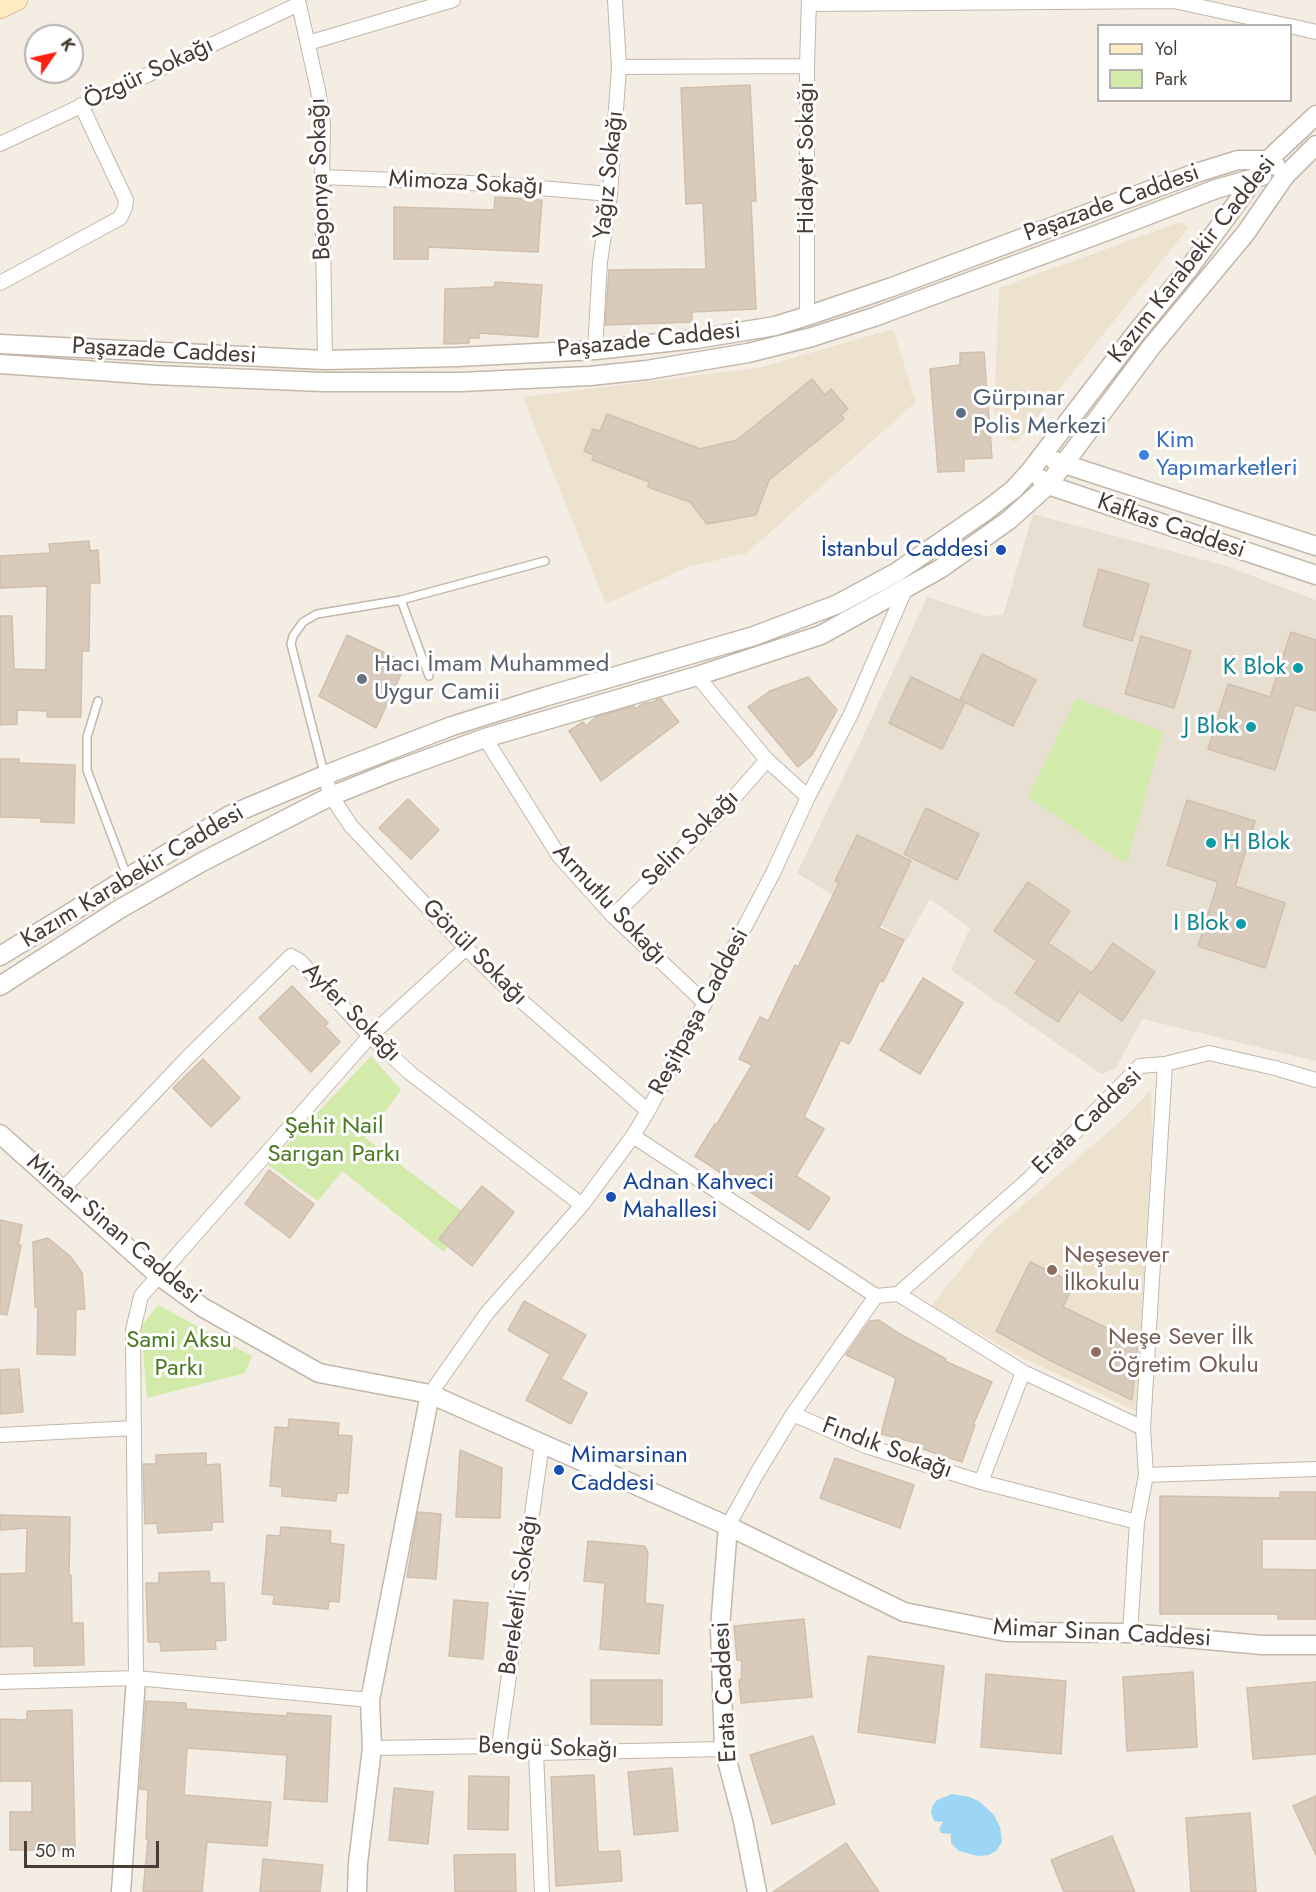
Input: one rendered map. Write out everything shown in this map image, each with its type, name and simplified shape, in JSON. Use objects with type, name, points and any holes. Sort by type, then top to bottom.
[{"type":"main road","points":[[0,8],[17,0]]},
{"type":"street","points":[[308,43],[453,0]]},
{"type":"street","name":"Yağız Sokağı","points":[[595,350],[600,262],[610,194],[619,67],[615,0]]},
{"type":"street","points":[[809,2],[1174,1],[1281,24]]},
{"type":"street","name":"Begonya Sokağı","points":[[298,2],[318,90],[323,125],[326,360]]},
{"type":"street","name":"Özgür Sokağı","points":[[1,141],[298,2]]},
{"type":"street","name":"Hidayet Sokağı","points":[[807,316],[809,2]]},
{"type":"street","points":[[1292,26],[1316,32]]},
{"type":"street","points":[[619,67],[807,66]]},
{"type":"street","points":[[0,284],[120,218],[125,208],[126,200],[81,105]]},
{"type":"street","name":"Kazım Karabekir Caddesi","points":[[0,956],[230,815],[452,726],[754,636],[838,604],[897,572],[1014,489],[1190,267],[1268,160],[1316,115]]},
{"type":"street","name":"Kazım Karabekir Caddesi","points":[[0,986],[118,910],[202,862],[331,796],[485,738],[697,676],[821,635],[940,569],[1009,520],[1048,485],[1152,346],[1245,234],[1285,176],[1316,145]]},
{"type":"street","name":"Paşazade Caddesi","points":[[0,344],[326,360],[457,357],[595,350],[707,337],[775,326],[807,316],[892,287],[1193,174],[1238,160],[1268,160]]},
{"type":"street","points":[[1268,160],[1285,176]]},
{"type":"street","name":"Paşazade Caddesi","points":[[0,364],[323,382],[461,382],[590,376],[647,370],[748,353],[812,337],[874,317],[1216,189],[1256,177],[1285,176]]},
{"type":"street","name":"Mimoza Sokağı","points":[[322,177],[493,184],[610,194]]},
{"type":"street","points":[[590,376],[595,350]]},
{"type":"street","points":[[323,382],[326,360]]},
{"type":"street","name":"Kafkas Caddesi","points":[[1036,463],[1064,465],[1316,546]]},
{"type":"street","name":"Kafkas Caddesi","points":[[1036,463],[1048,485],[1316,575]]},
{"type":"street","points":[[897,572],[905,590]]},
{"type":"street","name":"Reşitpaşa Caddesi","points":[[429,1394],[487,1313],[582,1205],[633,1136],[648,1111],[773,873],[808,796],[851,714],[905,590]]},
{"type":"street","points":[[697,676],[767,760],[808,796]]},
{"type":"street","name":"Armutlu Sokağı","points":[[485,738],[559,856],[613,916],[705,1003]]},
{"type":"street","name":"Selin Sokağı","points":[[613,916],[730,802],[767,760]]},
{"type":"street","name":"Gönül Sokağı","points":[[325,775],[331,796],[351,826],[466,948],[510,991],[648,1111]]},
{"type":"street","points":[[121,1892],[136,1678],[133,1330],[141,1296],[370,1036],[466,948]]},
{"type":"street","name":"Ayfer Sokağı","points":[[63,1189],[195,1050],[291,956],[300,961],[370,1036],[410,1073],[582,1205]]},
{"type":"street","name":"Erata Caddesi","points":[[898,1294],[1030,1178],[1140,1066],[1165,1064],[1209,1053],[1316,1080]]},
{"type":"street","points":[[1130,1633],[1137,1522],[1146,1475],[1143,1428],[1165,1064]]},
{"type":"street","name":"Mimar Sinan Caddesi","points":[[0,1134],[158,1275],[202,1307],[319,1373],[429,1394],[728,1526],[904,1612],[1006,1632],[1130,1633],[1262,1645],[1316,1645]]},
{"type":"street","points":[[633,1136],[876,1296],[898,1294],[1023,1372],[1143,1428]]},
{"type":"street","points":[[728,1526],[793,1414],[876,1296]]},
{"type":"street","points":[[981,1482],[1023,1372]]},
{"type":"street","points":[[357,1892],[358,1863],[372,1748],[370,1700],[429,1394]]},
{"type":"street","name":"Fındık Sokağı","points":[[793,1414],[866,1446],[981,1482],[1137,1522]]},
{"type":"street","points":[[0,1435],[134,1428]]},
{"type":"street","name":"Bereketli Sokağı","points":[[499,1746],[542,1444]]},
{"type":"street","points":[[1146,1475],[1316,1469]]},
{"type":"street","name":"Erata Caddesi","points":[[728,1526],[720,1628],[724,1749],[743,1821],[757,1892]]},
{"type":"street","points":[[0,1682],[136,1678],[370,1700]]},
{"type":"street","name":"Bengü Sokağı","points":[[372,1748],[499,1746],[536,1753],[724,1749]]},
{"type":"street","points":[[536,1753],[542,1892]]},
{"type":"lane","points":[[325,775],[291,644],[293,636],[303,622],[317,614],[401,600],[545,561]]},
{"type":"lane","points":[[401,600],[429,676]]},
{"type":"lane","points":[[98,701],[87,737],[87,770],[127,877]]},
{"type":"shaded area","points":[[1180,222],[1189,227],[1017,442],[1007,439],[994,411],[999,288]]},
{"type":"shaded area","points":[[893,329],[916,402],[747,553],[688,567],[606,604],[523,397],[758,368]]},
{"type":"shaded area","points":[[1033,514],[1226,566],[1316,600],[1316,1061],[1142,1019],[1116,1068],[1101,1074],[951,970],[970,928],[930,899],[906,941],[797,873],[927,597],[986,616],[1003,615]]},
{"type":"shaded area","name":"Neşesever İlkokulu","points":[[1151,1090],[1152,1136],[1136,1411],[1017,1355],[931,1306],[988,1235],[1121,1121]]},
{"type":"green space","points":[[1076,698],[1163,732],[1126,864],[1028,797]]},
{"type":"green space","name":"Şehit Nail Sarıgan Parkı","points":[[371,1056],[401,1090],[365,1138],[467,1215],[444,1252],[342,1171],[318,1201],[268,1165]]},
{"type":"green space","name":"Sami Aksu Parkı","points":[[158,1305],[252,1356],[245,1373],[147,1398],[141,1327]]},
{"type":"water","points":[[952,1794],[970,1797],[980,1802],[994,1815],[1000,1827],[1002,1842],[996,1851],[989,1855],[978,1856],[959,1851],[951,1843],[951,1834],[941,1833],[939,1829],[943,1822],[934,1821],[931,1812],[937,1800]]},
{"type":"building","points":[[750,85],[756,201],[751,201],[756,309],[692,312],[692,322],[605,325],[609,270],[706,269],[703,203],[686,204],[681,88]]},
{"type":"building","points":[[495,197],[542,200],[538,252],[428,247],[428,259],[394,259],[394,207],[494,210]]},
{"type":"building","points":[[495,282],[542,285],[538,337],[479,333],[479,338],[469,338],[469,343],[444,344],[445,289],[494,287]]},
{"type":"building","name":"Gürpınar Polis Merkezi","points":[[984,352],[992,458],[964,459],[964,471],[938,472],[930,369],[960,365],[960,353]]},
{"type":"building","points":[[812,379],[825,395],[831,389],[848,409],[841,415],[844,419],[769,480],[756,515],[707,524],[690,502],[648,487],[649,482],[592,460],[594,455],[584,451],[593,429],[600,431],[607,414],[700,449],[737,440]]},
{"type":"building","points":[[89,541],[90,551],[98,550],[100,583],[90,583],[89,651],[82,651],[81,717],[47,717],[47,711],[17,710],[17,724],[0,725],[0,616],[12,616],[14,669],[46,670],[47,586],[0,588],[0,556],[50,553],[49,544]]},
{"type":"building","points":[[1099,569],[1149,584],[1132,641],[1083,626]]},
{"type":"building","name":"J Blok","points":[[1291,632],[1316,640],[1316,711],[1295,705],[1275,770],[1208,749],[1228,684],[1270,697]]},
{"type":"building","name":"Hacı İmam Muhammed Uygur Camii","points":[[347,635],[406,663],[376,728],[319,696]]},
{"type":"building","points":[[1141,636],[1191,651],[1174,708],[1125,694]]},
{"type":"building","points":[[982,654],[1036,680],[1013,726],[960,700]]},
{"type":"building","points":[[808,677],[837,710],[812,755],[798,767],[748,707],[770,691]]},
{"type":"building","points":[[911,677],[965,703],[942,749],[889,723]]},
{"type":"building","points":[[660,698],[679,722],[601,781],[569,731],[583,722],[586,726],[596,717],[634,706],[635,709]]},
{"type":"building","points":[[0,759],[19,759],[19,763],[75,765],[74,823],[41,822],[41,818],[0,817]]},
{"type":"building","points":[[408,799],[439,830],[411,859],[379,828]]},
{"type":"building","points":[[1187,800],[1255,821],[1235,886],[1285,903],[1265,968],[1198,946],[1218,882],[1167,865]]},
{"type":"building","points":[[926,808],[979,834],[957,880],[904,854]]},
{"type":"building","points":[[857,835],[911,861],[879,928],[904,940],[883,982],[880,981],[849,1044],[841,1040],[804,1117],[824,1129],[796,1176],[830,1198],[809,1230],[695,1156],[752,1065],[739,1059],[760,1017],[768,1021],[795,965],[798,967],[839,883],[835,881]]},
{"type":"building","points":[[1028,882],[1070,911],[1048,943],[1092,973],[1113,943],[1155,972],[1122,1021],[1079,991],[1058,1022],[1015,993],[1037,961],[994,931]]},
{"type":"building","points":[[923,978],[963,1003],[920,1074],[880,1050]]},
{"type":"building","points":[[292,986],[328,1023],[325,1026],[340,1042],[311,1072],[259,1018]]},
{"type":"building","points":[[203,1059],[240,1098],[211,1127],[173,1088]]},
{"type":"building","points":[[269,1170],[314,1204],[290,1238],[245,1204]]},
{"type":"building","points":[[482,1186],[514,1212],[472,1266],[439,1239]]},
{"type":"building","points":[[0,1220],[22,1225],[18,1246],[21,1245],[7,1315],[0,1314]]},
{"type":"building","points":[[48,1238],[70,1256],[82,1273],[85,1309],[76,1309],[75,1355],[37,1354],[38,1307],[35,1307],[33,1242]]},
{"type":"building","points":[[1030,1262],[1074,1283],[1063,1307],[1138,1343],[1132,1400],[1051,1361],[996,1331]]},
{"type":"building","points":[[524,1301],[586,1335],[561,1379],[587,1393],[571,1424],[526,1400],[550,1354],[508,1330]]},
{"type":"building","points":[[879,1320],[946,1359],[945,1361],[992,1382],[973,1425],[975,1425],[962,1462],[923,1449],[925,1445],[881,1434],[896,1378],[846,1355],[870,1321]]},
{"type":"building","points":[[19,1369],[23,1412],[0,1414],[0,1370]]},
{"type":"building","points":[[289,1419],[339,1423],[338,1435],[352,1436],[348,1493],[337,1493],[336,1501],[282,1496],[282,1487],[270,1486],[275,1427],[288,1428]]},
{"type":"building","points":[[460,1450],[502,1468],[500,1518],[456,1517]]},
{"type":"building","points":[[206,1453],[206,1465],[220,1464],[223,1522],[212,1522],[212,1530],[158,1533],[157,1523],[145,1524],[143,1464],[156,1464],[156,1455]]},
{"type":"building","points":[[835,1458],[914,1485],[900,1528],[820,1498]]},
{"type":"building","points":[[1280,1492],[1316,1492],[1316,1539],[1262,1539],[1262,1569],[1316,1570],[1316,1619],[1278,1619],[1278,1614],[1160,1614],[1160,1496],[1280,1498]]},
{"type":"building","points":[[418,1512],[441,1514],[436,1579],[407,1577]]},
{"type":"building","points":[[0,1515],[70,1517],[69,1576],[71,1575],[72,1623],[83,1623],[84,1665],[34,1666],[34,1646],[0,1647],[0,1574],[26,1573],[27,1528],[0,1530]]},
{"type":"building","points":[[281,1527],[331,1531],[330,1543],[344,1545],[339,1602],[329,1601],[328,1609],[273,1604],[274,1595],[262,1594],[267,1535],[280,1536]]},
{"type":"building","points":[[588,1541],[644,1546],[648,1552],[645,1603],[663,1605],[659,1654],[600,1649],[605,1583],[584,1581]]},
{"type":"building","points":[[209,1571],[210,1583],[224,1583],[226,1640],[215,1641],[216,1649],[161,1651],[160,1642],[148,1642],[146,1583],[159,1583],[159,1573]]},
{"type":"building","points":[[454,1600],[488,1603],[483,1659],[449,1656]]},
{"type":"building","points":[[804,1619],[812,1697],[741,1703],[739,1680],[741,1680],[742,1661],[737,1660],[734,1626]]},
{"type":"building","points":[[868,1656],[944,1666],[935,1743],[858,1732]]},
{"type":"building","points":[[1193,1672],[1197,1747],[1127,1751],[1123,1677]]},
{"type":"building","points":[[986,1674],[1066,1681],[1061,1754],[981,1747]]},
{"type":"building","points":[[591,1680],[662,1680],[662,1725],[591,1724]]},
{"type":"building","points":[[1316,1682],[1316,1754],[1253,1759],[1247,1688]]},
{"type":"building","points":[[146,1701],[186,1703],[186,1709],[287,1716],[287,1713],[331,1716],[327,1802],[284,1799],[287,1755],[187,1748],[184,1795],[271,1802],[267,1846],[207,1842],[202,1892],[143,1892],[148,1839],[146,1839],[148,1790],[140,1789]]},
{"type":"building","points":[[72,1710],[75,1850],[10,1850],[10,1812],[32,1812],[32,1781],[0,1781],[0,1719],[27,1720],[27,1711]]},
{"type":"building","points":[[813,1736],[835,1804],[772,1824],[750,1755]]},
{"type":"building","points":[[672,1768],[678,1831],[634,1835],[628,1772]]},
{"type":"building","points":[[594,1775],[598,1852],[620,1851],[622,1881],[556,1886],[551,1777]]},
{"type":"building","points":[[469,1776],[509,1777],[508,1830],[468,1829]]},
{"type":"building","points":[[394,1788],[433,1792],[428,1844],[389,1840]]},
{"type":"building","points":[[1316,1796],[1316,1855],[1293,1806]]},
{"type":"building","points":[[1250,1813],[1256,1892],[1191,1892],[1186,1818]]},
{"type":"building","points":[[1112,1836],[1135,1892],[1064,1892],[1051,1860]]},
{"type":"building","points":[[846,1843],[879,1892],[773,1892]]},
{"type":"building","points":[[515,1854],[516,1892],[455,1892],[454,1855]]},
{"type":"building","points":[[263,1859],[323,1865],[320,1892],[260,1892]]},
{"type":"place","name":"Gürpınar Polis Merkezi","points":[[961,413]]},
{"type":"place","name":"Kim Yapımarketleri","points":[[1144,455]]},
{"type":"place","name":"İstanbul Caddesi","points":[[1001,550]]},
{"type":"place","name":"K Blok","points":[[1298,668]]},
{"type":"place","name":"Hacı İmam Muhammed Uygur Camii","points":[[362,679]]},
{"type":"place","name":"J Blok","points":[[1251,727]]},
{"type":"place","name":"H Blok","points":[[1211,843]]},
{"type":"place","name":"I Blok","points":[[1241,924]]},
{"type":"place","name":"Adnan Kahveci Mahallesi","points":[[611,1197]]},
{"type":"place","name":"Neşesever İlkokulu","points":[[1052,1270]]},
{"type":"place","name":"Neşe Sever İlk Öğretim Okulu","points":[[1096,1352]]},
{"type":"place","name":"Mimarsinan Caddesi","points":[[559,1470]]}]
